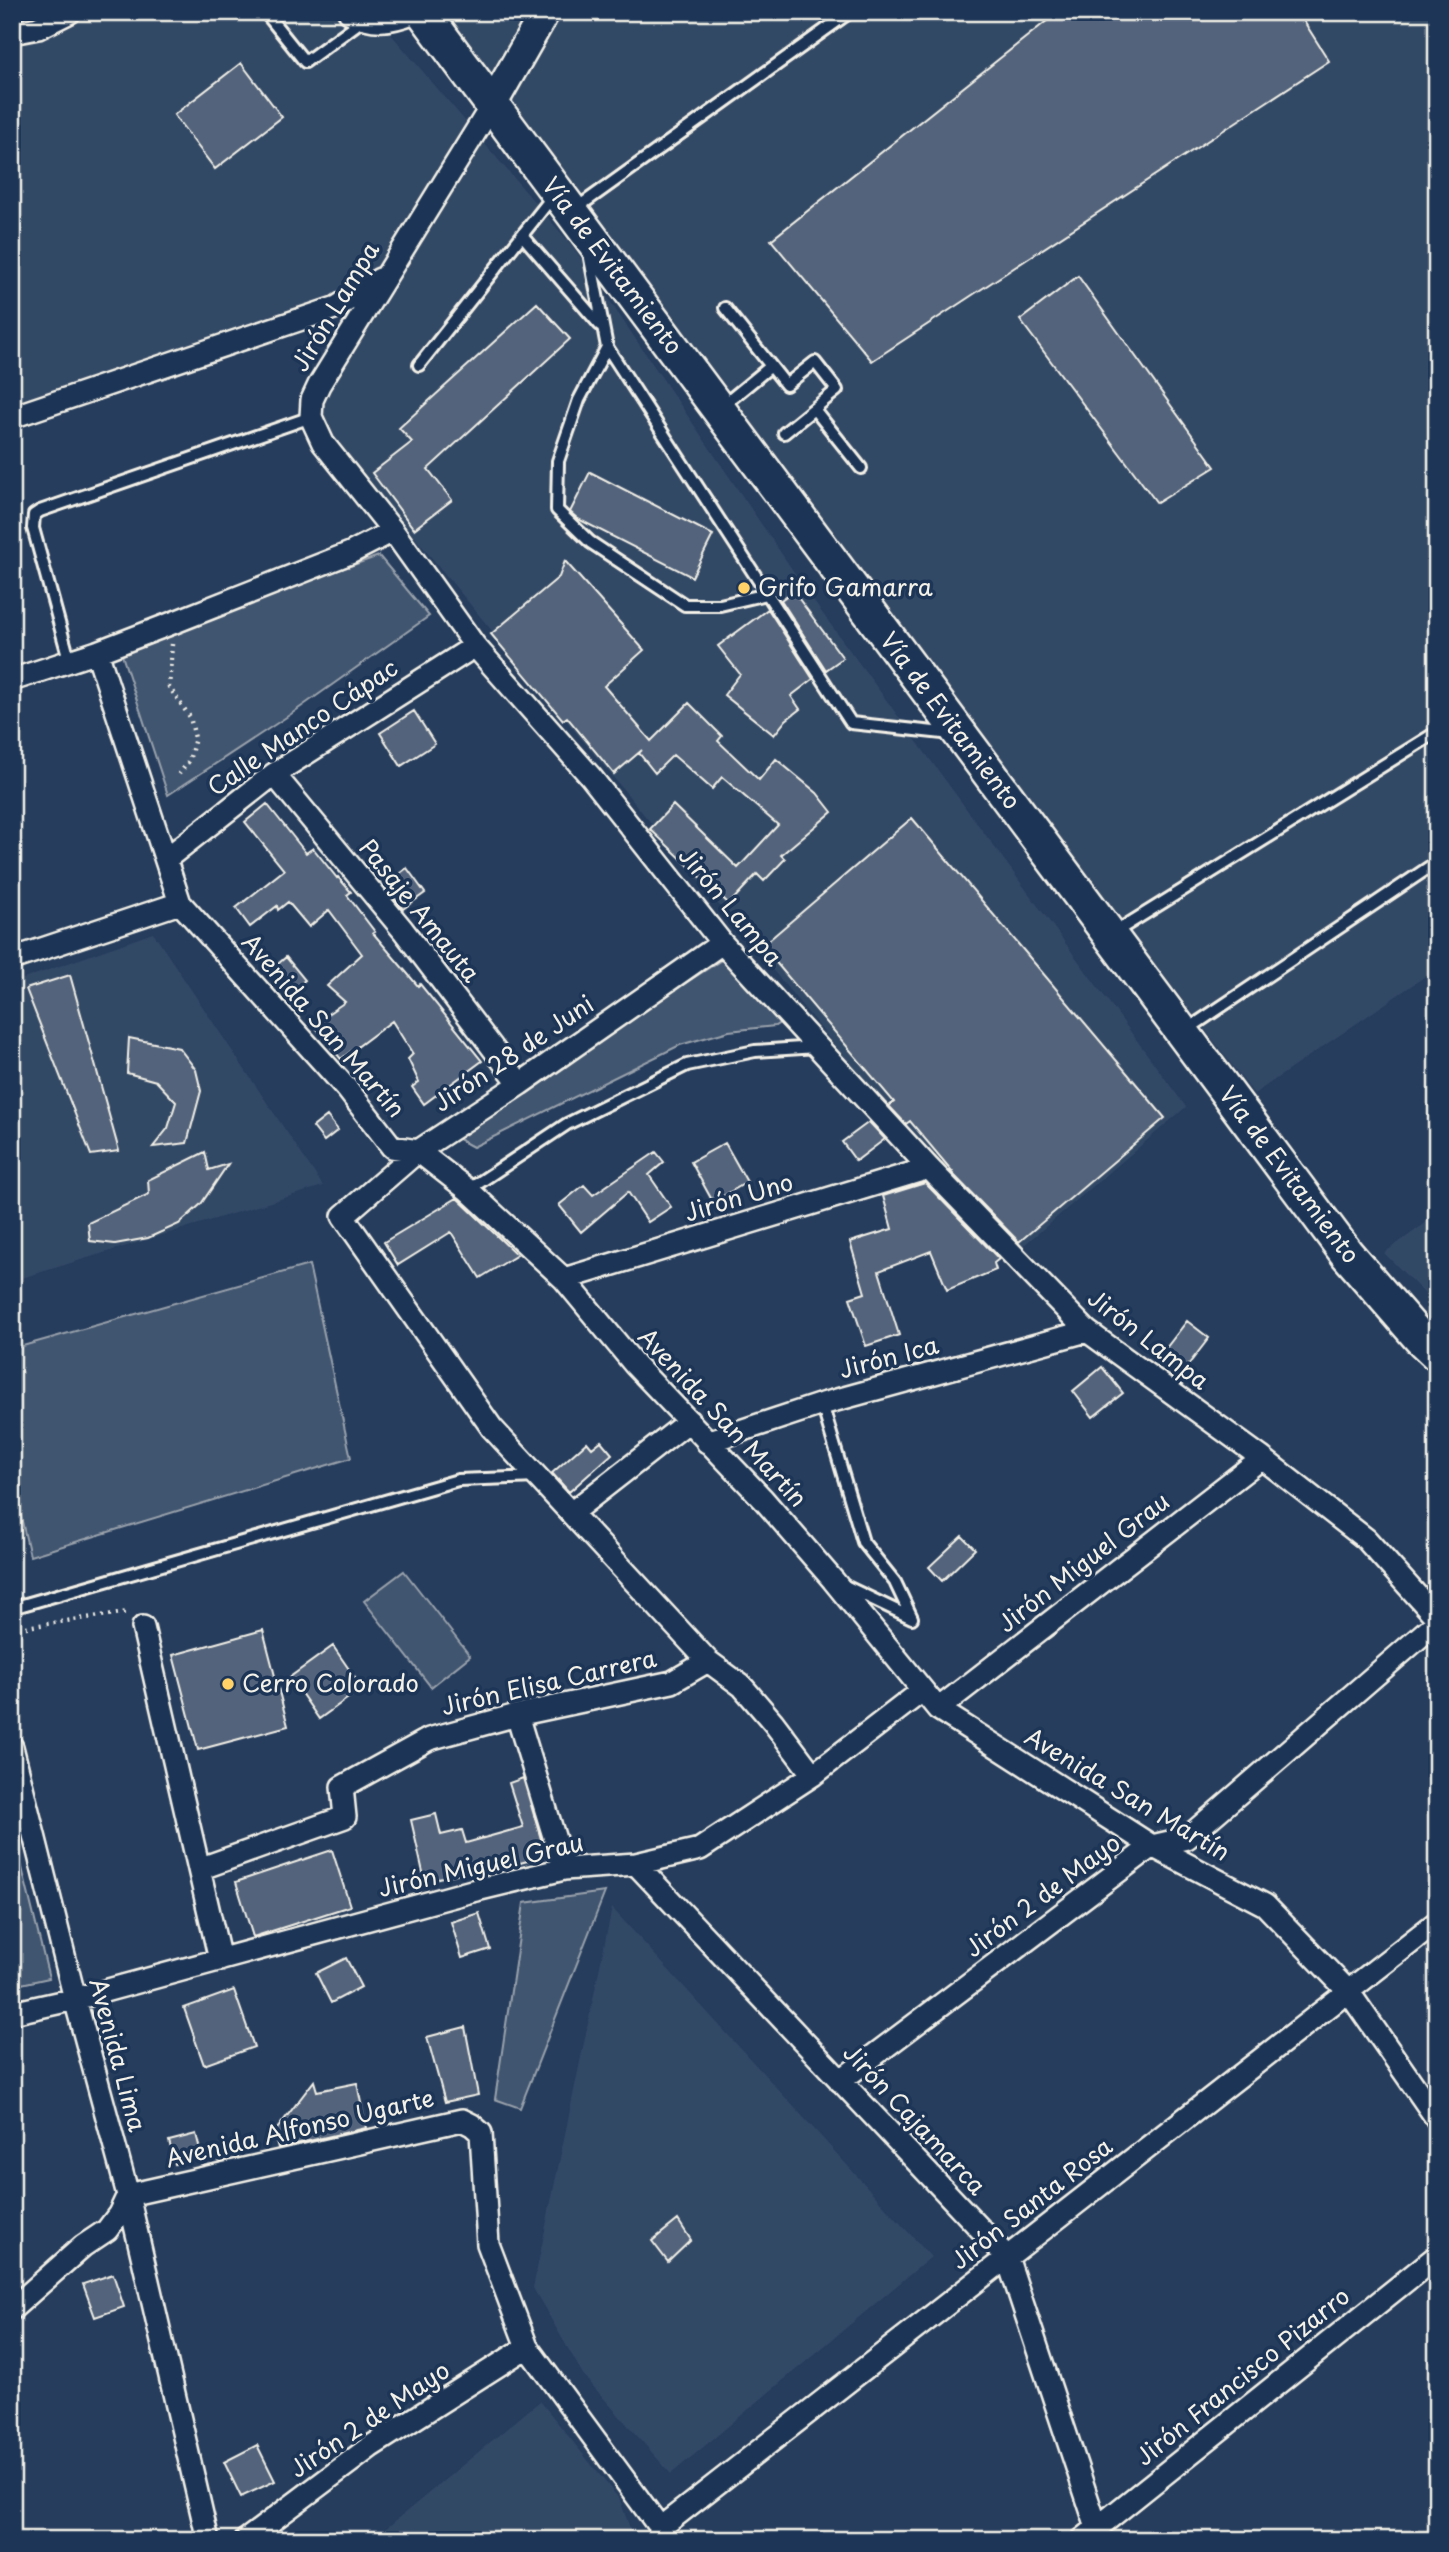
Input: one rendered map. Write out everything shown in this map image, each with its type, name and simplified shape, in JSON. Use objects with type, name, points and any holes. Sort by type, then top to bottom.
[{"type":"highway","name":"Vía de Evitamiento","points":[[423,12],[1347,1254],[1437,1354]]},
{"type":"main road","points":[[492,105],[545,12]]},
{"type":"street","points":[[12,33],[38,28],[70,12]]},
{"type":"street","points":[[357,16],[390,22],[415,12]]},
{"type":"street","name":"Jirón Lampa","points":[[492,105],[319,385],[312,400],[311,417],[323,443],[394,531],[475,646],[591,777],[722,943],[929,1168],[1087,1331],[1262,1458],[1366,1539],[1437,1620]]},
{"type":"street","points":[[12,417],[337,307],[384,276]]},
{"type":"street","points":[[12,680],[69,659],[97,652],[175,622],[350,553],[394,531]]},
{"type":"street","name":"Calle Manco Cápac","points":[[166,859],[274,775],[475,646]]},
{"type":"street","name":"Avenida San Martín","points":[[97,652],[180,903],[348,1090],[392,1147],[418,1151],[468,1190],[564,1279],[635,1365],[763,1499],[938,1709],[1152,1846],[1265,1905],[1348,1990],[1437,2119]]},
{"type":"street","name":"Pasaje Amauta","points":[[274,775],[403,930],[520,1084]]},
{"type":"street","points":[[12,959],[180,903]]},
{"type":"street","name":"Jirón 28 de Juni","points":[[538,1477],[492,1427],[343,1216],[418,1151],[520,1084],[722,943]]},
{"type":"street","name":"Jirón Uno","points":[[564,1279],[929,1168]]},
{"type":"street","name":"Jirón Ica","points":[[707,1442],[822,1404],[1087,1331]]},
{"type":"street","points":[[571,1513],[689,1421]]},
{"type":"street","name":"Jirón Miguel Grau","points":[[938,1709],[1262,1458]]},
{"type":"street","points":[[538,1477],[708,1661],[742,1686],[813,1775]]},
{"type":"street","name":"Jirón 2 de Mayo","points":[[841,2081],[1152,1846],[1187,1838],[1437,1620]]},
{"type":"street","points":[[143,1627],[220,1960]]},
{"type":"street","name":"Jirón Elisa Carrera","points":[[200,1869],[345,1817],[342,1787],[429,1739],[517,1715],[672,1682],[708,1661]]},
{"type":"street","name":"Jirón Miguel Grau","points":[[12,2013],[75,1999],[438,1900],[564,1869],[636,1864],[700,1849],[813,1775],[922,1691]]},
{"type":"street","points":[[517,1715],[564,1869]]},
{"type":"street","name":"Avenida Lima","points":[[12,1747],[75,1999],[128,2195],[208,2540]]},
{"type":"street","name":"Jirón Cajamarca","points":[[636,1864],[1007,2257],[1093,2536]]},
{"type":"street","name":"Jirón Santa Rosa","points":[[662,2534],[1007,2257],[1437,1922]]},
{"type":"street","name":"Avenida Alfonso Ugarte","points":[[128,2195],[462,2120],[472,2124],[481,2133],[488,2244],[527,2347],[662,2534]]},
{"type":"street","points":[[12,2309],[83,2246],[107,2230],[128,2195]]},
{"type":"street","name":"Jirón Francisco Pizarro","points":[[1093,2536],[1437,2256]]},
{"type":"street","name":"Jirón 2 de Mayo","points":[[246,2540],[370,2447],[527,2347]]},
{"type":"lane","points":[[265,12],[305,62],[357,16]]},
{"type":"lane","points":[[419,365],[522,235],[571,211],[850,12]]},
{"type":"lane","points":[[571,211],[607,347],[851,723],[961,735]]},
{"type":"lane","points":[[522,235],[602,327]]},
{"type":"lane","points":[[725,308],[786,385],[815,362],[837,390],[784,433]]},
{"type":"lane","points":[[607,347],[579,400],[558,461],[557,510],[590,542],[685,605],[720,605],[767,594]]},
{"type":"lane","points":[[719,409],[771,366]]},
{"type":"lane","points":[[814,409],[861,468]]},
{"type":"lane","points":[[69,659],[33,528],[34,515],[52,506],[311,417]]},
{"type":"lane","points":[[1110,936],[1437,732]]},
{"type":"lane","points":[[1182,1032],[1437,862]]},
{"type":"lane","points":[[468,1190],[567,1124],[687,1065],[755,1051],[817,1047]]},
{"type":"lane","points":[[822,1404],[863,1542],[895,1582],[912,1618],[833,1580]]},
{"type":"lane","points":[[12,1608],[458,1480],[538,1477]]},
{"type":"path","points":[[175,622],[169,687],[190,717],[195,738],[189,761],[179,774]]},
{"type":"path","points":[[12,1629],[140,1610],[143,1627]]},
{"type":"shaded area","points":[[12,12],[372,12],[573,247],[817,606],[1186,1107],[1010,1257],[326,430],[320,404],[371,311],[362,278],[286,319],[12,406]]},
{"type":"shaded area","points":[[439,12],[531,12],[488,81]]},
{"type":"shaded area","points":[[562,12],[1437,12],[1437,968],[1254,1094],[505,107]]},
{"type":"shaded area","points":[[379,556],[429,616],[291,714],[168,795],[121,652],[177,634],[241,604]]},
{"type":"shaded area","points":[[153,933],[323,1186],[12,1281],[12,983]]},
{"type":"shaded area","points":[[723,959],[784,1020],[775,1026],[729,1031],[680,1045],[473,1147],[449,1134]]},
{"type":"shaded area","points":[[1437,1215],[1437,1306],[1384,1253]]},
{"type":"shaded area","points":[[309,1265],[351,1458],[30,1556],[12,1478],[12,1349]]},
{"type":"shaded area","points":[[404,1571],[470,1656],[431,1687],[364,1601]]},
{"type":"shaded area","points":[[12,1827],[49,1978],[12,1986]]},
{"type":"shaded area","points":[[605,1892],[520,2108],[495,2099],[524,1903]]},
{"type":"shaded area","points":[[612,1908],[931,2257],[671,2474],[584,2376],[533,2288]]},
{"type":"shaded area","points":[[540,2401],[620,2500],[634,2540],[372,2540]]},
{"type":"building","points":[[1058,12],[1298,12],[1329,61],[872,361],[771,240]]},
{"type":"building","points":[[241,63],[282,117],[215,169],[174,115]]},
{"type":"building","points":[[1078,276],[1215,467],[1157,503],[1020,320]]},
{"type":"building","points":[[537,303],[570,339],[428,469],[452,500],[414,529],[372,473],[412,442],[399,428]]},
{"type":"building","points":[[590,472],[713,535],[692,577],[578,519],[570,512]]},
{"type":"building","points":[[565,561],[644,650],[604,686],[651,741],[689,703],[722,736],[718,741],[759,780],[776,759],[817,793],[832,812],[781,855],[785,859],[764,881],[757,874],[729,904],[650,829],[673,805],[738,868],[778,825],[722,777],[712,789],[673,755],[655,773],[639,753],[642,750],[614,774],[567,717],[563,720],[491,634],[559,577]]},
{"type":"building","points":[[793,591],[843,658],[826,670],[781,600]]},
{"type":"building","points":[[768,609],[813,679],[791,696],[800,709],[786,720],[774,735],[724,695],[740,674],[718,646]]},
{"type":"building","points":[[414,711],[435,744],[401,766],[380,733]]},
{"type":"building","points":[[267,804],[306,853],[313,848],[351,892],[347,895],[375,932],[373,933],[418,986],[420,984],[482,1061],[424,1104],[412,1087],[419,1082],[408,1059],[413,1054],[392,1021],[341,1059],[313,1024],[345,1002],[327,986],[362,954],[329,910],[309,927],[288,902],[278,910],[277,906],[250,927],[236,908],[284,870],[245,822]]},
{"type":"building","points":[[912,818],[1165,1118],[1019,1242],[950,1171],[910,1121],[906,1124],[889,1106],[894,1102],[762,946]]},
{"type":"building","points":[[407,868],[425,893],[403,909],[384,885]]},
{"type":"building","points":[[286,957],[305,980],[291,991],[272,969]]},
{"type":"building","points":[[70,975],[119,1151],[91,1155],[26,989]]},
{"type":"building","points":[[129,1038],[179,1048],[196,1070],[201,1091],[187,1143],[153,1147],[168,1128],[176,1102],[156,1081],[127,1073]]},
{"type":"building","points":[[327,1116],[338,1130],[324,1141],[313,1127]]},
{"type":"building","points":[[869,1122],[885,1139],[856,1161],[842,1142]]},
{"type":"building","points":[[725,1143],[747,1182],[713,1202],[691,1162]]},
{"type":"building","points":[[205,1152],[209,1170],[228,1164],[201,1204],[179,1224],[148,1238],[115,1244],[90,1241],[88,1223],[149,1194],[148,1180]]},
{"type":"building","points":[[656,1152],[664,1162],[649,1175],[671,1207],[648,1222],[628,1192],[581,1232],[559,1205],[584,1185],[593,1195]]},
{"type":"building","points":[[925,1183],[999,1259],[994,1263],[996,1270],[947,1290],[931,1251],[879,1271],[899,1335],[866,1346],[850,1298],[865,1293],[850,1242],[892,1229],[883,1196]]},
{"type":"building","points":[[457,1198],[517,1255],[480,1278],[451,1232],[398,1265],[384,1242]]},
{"type":"building","points":[[1187,1321],[1209,1338],[1185,1369],[1163,1352]]},
{"type":"building","points":[[1102,1367],[1123,1393],[1093,1417],[1073,1391]]},
{"type":"building","points":[[601,1441],[612,1454],[569,1492],[552,1473],[587,1442],[592,1448]]},
{"type":"building","points":[[962,1536],[975,1549],[942,1581],[929,1567]]},
{"type":"building","points":[[263,1630],[288,1726],[198,1750],[173,1655]]},
{"type":"building","points":[[333,1646],[362,1688],[319,1719],[290,1677]]},
{"type":"building","points":[[523,1778],[546,1856],[479,1874],[478,1869],[425,1881],[411,1820],[436,1814],[441,1835],[462,1830],[466,1843],[523,1827],[509,1783]]},
{"type":"building","points":[[332,1850],[350,1906],[253,1937],[236,1882]]},
{"type":"building","points":[[479,1913],[490,1949],[462,1958],[451,1922]]},
{"type":"building","points":[[346,1958],[361,1987],[331,2003],[316,1973]]},
{"type":"building","points":[[234,1990],[254,2047],[204,2065],[184,2008]]},
{"type":"building","points":[[465,2027],[478,2095],[445,2102],[427,2037]]},
{"type":"building","points":[[314,2081],[317,2091],[357,2083],[366,2128],[278,2148],[274,2133]]},
{"type":"building","points":[[196,2134],[202,2157],[175,2164],[169,2141]]},
{"type":"building","points":[[678,2220],[691,2240],[668,2262],[652,2241]]},
{"type":"building","points":[[113,2274],[124,2307],[95,2317],[83,2284]]},
{"type":"building","points":[[257,2445],[275,2481],[241,2497],[224,2462]]},
{"type":"place","name":"Grifo Gamarra","points":[[744,588]]},
{"type":"place","name":"Cerro Colorado","points":[[228,1684]]}]
